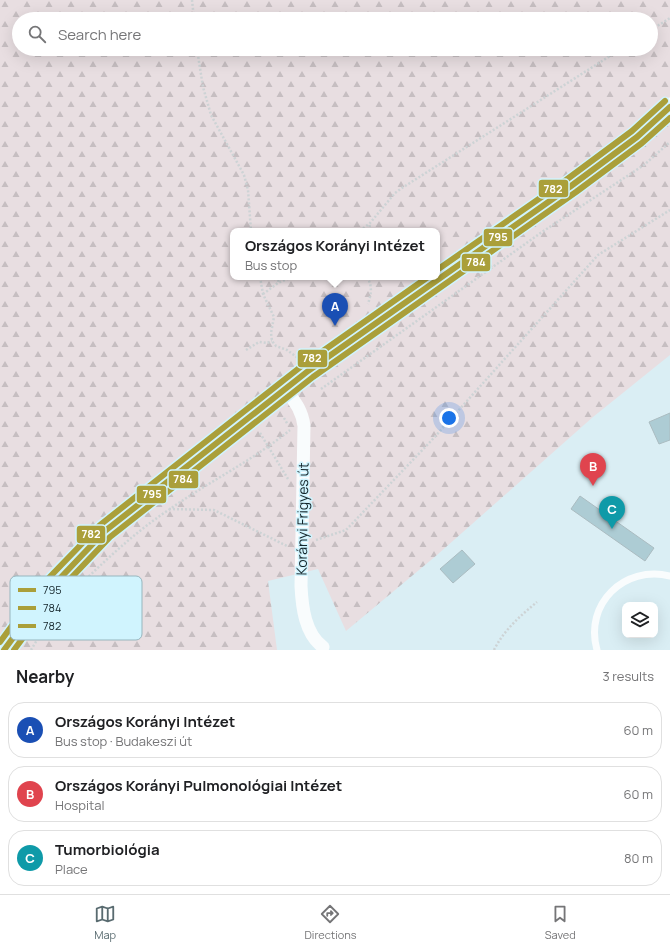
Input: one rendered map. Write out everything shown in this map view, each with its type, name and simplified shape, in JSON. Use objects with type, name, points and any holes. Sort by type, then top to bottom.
[{"type":"main road","points":[[440,279],[571,186],[637,137],[670,107]]},
{"type":"main road","points":[[62,576],[105,531],[308,372],[438,280]]},
{"type":"main road","points":[[4,650],[11,640]]},
{"type":"street","name":"Korányi Frigyes út","points":[[286,390],[300,411],[304,426],[302,603],[306,623],[317,643],[324,649]]},
{"type":"lane","points":[[597,650],[594,642],[594,627],[597,614],[604,600],[614,589],[628,580],[643,575],[660,574],[670,576]]},
{"type":"path","points":[[192,0],[193,12]]},
{"type":"path","points":[[658,26],[670,18]]},
{"type":"path","points":[[198,56],[203,87],[211,115],[244,175],[248,190],[251,228]]},
{"type":"path","points":[[364,228],[402,188],[610,56]]},
{"type":"path","points":[[321,389],[542,232],[644,164],[670,142]]},
{"type":"path","points":[[169,509],[214,510],[291,548],[346,530],[431,442],[598,255],[670,210]]},
{"type":"path","points":[[369,228],[370,223]]},
{"type":"path","points":[[261,280],[263,294],[274,317],[271,334],[272,341],[276,346],[287,350],[300,359]]},
{"type":"path","points":[[277,280],[281,282]]},
{"type":"path","points":[[263,294],[285,280]]},
{"type":"path","points":[[368,280],[371,286],[371,293],[368,304]]},
{"type":"path","points":[[246,350],[259,342],[267,343],[272,341]]},
{"type":"path","points":[[89,576],[118,548],[169,509],[269,448],[292,429],[284,418]]},
{"type":"path","points":[[260,433],[288,480]]},
{"type":"path","points":[[494,650],[504,633],[517,618],[537,602]]},
{"type":"path","points":[[31,650],[37,640]]},
{"type":"green space","points":[[0,0],[670,0],[670,355],[593,417],[437,555],[346,631],[318,569],[268,581],[277,650],[0,650]]},
{"type":"building","points":[[670,413],[670,440],[659,444],[649,422]]},
{"type":"building","points":[[580,496],[654,548],[645,561],[571,509]]},
{"type":"building","points":[[462,550],[475,564],[453,583],[440,569]]},
{"type":"transit line","name":"782","points":[[440,268],[566,180],[632,131],[665,101]]},
{"type":"transit line","name":"795","points":[[440,278],[571,186],[637,137],[670,107]]},
{"type":"transit line","name":"784","points":[[73,576],[110,537],[313,377],[576,192],[642,143],[670,118]]},
{"type":"transit line","name":"782","points":[[51,576],[100,525],[303,365],[424,280]]},
{"type":"transit line","name":"795","points":[[62,576],[105,531],[308,371],[437,280]]},
{"type":"transit line","name":"782","points":[[0,642],[10,628]]},
{"type":"transit line","name":"795","points":[[4,650],[11,640]]},
{"type":"transit line","name":"784","points":[[14,650],[21,640]]},
{"type":"place","name":"Országos Korányi Intézet","points":[[335,326]]},
{"type":"place","name":"Országos Korányi Pulmonológiai Intézet","points":[[593,486]]},
{"type":"place","name":"Tumorbiológia","points":[[612,529]]}]
